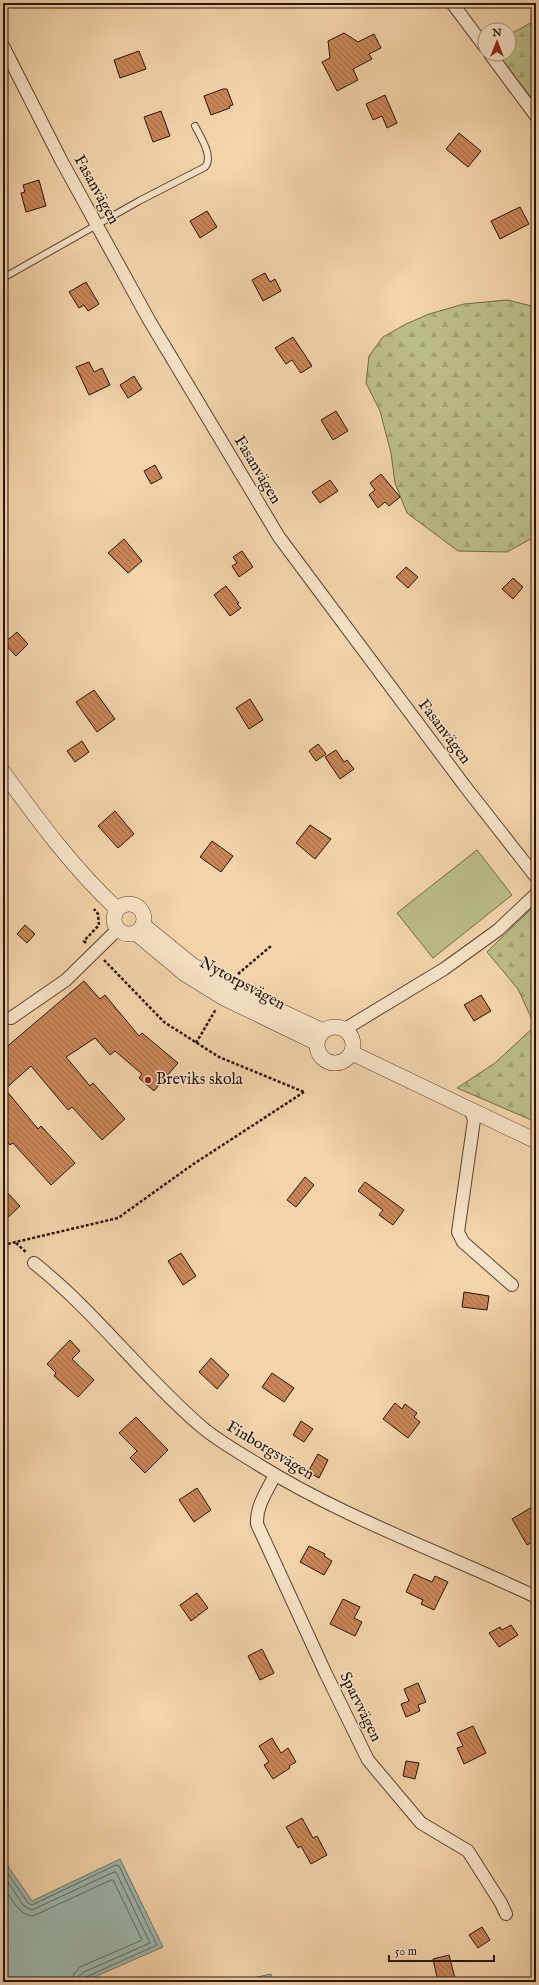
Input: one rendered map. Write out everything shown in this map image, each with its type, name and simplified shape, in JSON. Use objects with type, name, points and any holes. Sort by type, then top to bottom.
[{"type":"street","points":[[452,3],[477,36]]},
{"type":"street","name":"Fasanvägen","points":[[3,46],[97,225],[149,320],[279,537],[464,785],[536,877]]},
{"type":"street","points":[[496,62],[536,116]]},
{"type":"street","points":[[3,772],[69,859],[99,892],[117,909]]},
{"type":"street","points":[[345,1029],[444,969],[498,930],[536,894]]},
{"type":"street","points":[[125,904],[136,906],[143,914],[140,929],[126,935],[117,930],[113,921],[117,909],[125,904]]},
{"type":"street","name":"Nytorpsvägen","points":[[140,929],[186,974],[222,997],[320,1037]]},
{"type":"street","points":[[11,1018],[66,980],[117,930]]},
{"type":"street","points":[[335,1026],[345,1029],[349,1032],[353,1040],[354,1047],[352,1053],[345,1061],[332,1063],[321,1058],[320,1037],[335,1026]]},
{"type":"street","points":[[352,1053],[536,1141]]},
{"type":"street","points":[[471,1111],[474,1120],[458,1232],[463,1242],[512,1285]]},
{"type":"street","name":"Finborgsvägen","points":[[34,1263],[73,1296],[140,1366],[203,1428],[226,1445],[295,1487],[383,1529],[536,1597]]},
{"type":"street","name":"Sparvvägen","points":[[275,1475],[259,1506],[257,1524],[325,1672],[368,1760],[421,1823],[468,1851],[501,1903],[506,1914]]},
{"type":"lane","points":[[3,278],[205,167],[208,164],[209,157],[195,126]]},
{"type":"path","points":[[3,1245],[118,1218],[192,1165],[304,1092],[219,1057],[164,1022],[84,941],[99,925],[98,914],[90,903]]},
{"type":"green space","points":[[536,20],[536,104],[504,62],[517,62],[517,31]]},
{"type":"green space","points":[[507,300],[536,307],[536,536],[507,552],[458,551],[407,513],[395,483],[391,453],[380,411],[366,383],[369,356],[383,337],[406,324],[429,314],[464,304]]},
{"type":"green space","points":[[477,850],[512,895],[433,958],[397,913]]},
{"type":"green space","points":[[536,904],[536,1122],[457,1088],[495,1063],[535,1026],[518,989],[487,952]]},
{"type":"water","points":[[3,1859],[32,1901],[120,1859],[163,1947],[83,1982],[3,1982]]},
{"type":"water","points":[[271,1974],[274,1982],[235,1982]]},
{"type":"building","points":[[344,33],[358,42],[374,34],[381,48],[369,54],[372,59],[353,69],[358,80],[337,91],[322,62],[330,58],[328,41]]},
{"type":"building","points":[[139,51],[146,69],[120,78],[114,60]]},
{"type":"building","points":[[227,89],[233,105],[229,106],[230,108],[211,115],[204,96]]},
{"type":"building","points":[[385,95],[397,123],[387,128],[382,116],[373,120],[366,104]]},
{"type":"building","points":[[161,111],[170,136],[153,142],[144,117]]},
{"type":"building","points":[[459,133],[481,151],[468,167],[446,149]]},
{"type":"building","points":[[39,180],[46,206],[26,212],[21,193],[25,192],[23,185]]},
{"type":"building","points":[[520,207],[529,224],[500,239],[491,221]]},
{"type":"building","points":[[207,211],[217,227],[200,238],[190,221]]},
{"type":"building","points":[[265,273],[270,282],[275,279],[281,291],[263,301],[252,280]]},
{"type":"building","points":[[86,282],[99,304],[88,311],[84,305],[79,308],[69,292]]},
{"type":"building","points":[[293,337],[312,366],[301,373],[292,360],[286,364],[275,348]]},
{"type":"building","points":[[89,362],[94,372],[102,368],[110,385],[89,395],[76,367]]},
{"type":"building","points":[[134,376],[142,389],[128,398],[120,385]]},
{"type":"building","points":[[336,411],[348,431],[333,440],[321,420]]},
{"type":"building","points":[[155,465],[162,478],[151,484],[144,471]]},
{"type":"building","points":[[381,474],[400,497],[389,506],[385,502],[378,508],[369,495],[375,490],[370,483]]},
{"type":"building","points":[[330,480],[338,491],[320,503],[312,492]]},
{"type":"building","points":[[124,539],[142,561],[128,573],[108,553]]},
{"type":"building","points":[[242,551],[253,567],[239,577],[232,566],[237,563],[233,557]]},
{"type":"building","points":[[406,567],[418,577],[408,588],[396,577]]},
{"type":"building","points":[[513,578],[523,587],[513,599],[502,589]]},
{"type":"building","points":[[226,586],[241,608],[230,616],[214,595]]},
{"type":"building","points":[[17,632],[28,644],[16,656],[4,643]]},
{"type":"building","points":[[94,690],[115,719],[97,732],[76,702]]},
{"type":"building","points":[[250,699],[263,720],[249,729],[236,708]]},
{"type":"building","points":[[82,741],[89,752],[75,762],[67,751]]},
{"type":"building","points":[[318,744],[326,754],[316,761],[309,751]]},
{"type":"building","points":[[336,750],[344,762],[347,760],[354,769],[340,779],[325,757]]},
{"type":"building","points":[[115,811],[134,834],[118,848],[98,826]]},
{"type":"building","points":[[310,825],[331,839],[315,859],[296,843]]},
{"type":"building","points":[[212,841],[233,856],[221,872],[200,857]]},
{"type":"building","points":[[25,925],[35,934],[27,943],[17,934]]},
{"type":"building","points":[[84,981],[100,999],[105,995],[139,1036],[142,1033],[178,1063],[154,1091],[139,1078],[142,1074],[115,1051],[110,1055],[95,1038],[66,1057],[90,1086],[93,1083],[125,1119],[102,1140],[72,1107],[68,1110],[31,1066],[5,1089],[38,1129],[41,1126],[75,1163],[51,1185],[13,1143],[10,1145],[3,1137],[3,1050]]},
{"type":"building","points":[[481,995],[491,1011],[474,1021],[464,1005]]},
{"type":"building","points":[[305,1177],[314,1185],[296,1207],[287,1200]]},
{"type":"building","points":[[365,1182],[404,1210],[393,1225],[379,1215],[383,1210],[358,1191]]},
{"type":"building","points":[[3,1188],[20,1206],[3,1222]]},
{"type":"building","points":[[181,1253],[196,1276],[183,1285],[168,1261]]},
{"type":"building","points":[[464,1292],[489,1296],[487,1310],[462,1307]]},
{"type":"building","points":[[70,1340],[80,1351],[72,1359],[94,1380],[78,1397],[54,1376],[56,1373],[47,1364]]},
{"type":"building","points":[[211,1358],[229,1375],[217,1389],[199,1372]]},
{"type":"building","points":[[272,1373],[294,1388],[284,1402],[262,1387]]},
{"type":"building","points":[[395,1403],[402,1409],[405,1404],[417,1413],[414,1417],[420,1422],[408,1438],[383,1419]]},
{"type":"building","points":[[136,1417],[168,1450],[145,1473],[130,1458],[137,1451],[119,1433]]},
{"type":"building","points":[[301,1421],[313,1429],[304,1442],[293,1435]]},
{"type":"building","points":[[318,1454],[328,1460],[319,1478],[308,1472]]},
{"type":"building","points":[[197,1488],[211,1510],[194,1522],[179,1500]]},
{"type":"building","points":[[532,1507],[536,1514],[536,1540],[527,1545],[512,1519]]},
{"type":"building","points":[[309,1546],[325,1554],[324,1556],[332,1561],[324,1575],[300,1562]]},
{"type":"building","points":[[414,1574],[432,1582],[435,1576],[448,1582],[434,1610],[421,1604],[423,1600],[406,1592]]},
{"type":"building","points":[[197,1593],[208,1608],[191,1621],[180,1605]]},
{"type":"building","points":[[343,1599],[360,1607],[354,1618],[362,1622],[355,1636],[330,1624]]},
{"type":"building","points":[[511,1625],[518,1635],[499,1647],[489,1633],[500,1627],[502,1630]]},
{"type":"building","points":[[262,1649],[274,1673],[260,1680],[248,1656]]},
{"type":"building","points":[[418,1683],[426,1702],[418,1705],[420,1711],[406,1717],[401,1704],[409,1701],[404,1689]]},
{"type":"building","points":[[473,1726],[486,1753],[464,1764],[457,1748],[463,1746],[457,1733]]},
{"type":"building","points":[[272,1738],[281,1753],[288,1748],[296,1762],[289,1766],[290,1768],[273,1779],[264,1765],[269,1762],[259,1746]]},
{"type":"building","points":[[406,1761],[419,1763],[415,1779],[403,1776]]},
{"type":"building","points":[[302,1818],[313,1838],[317,1836],[327,1855],[311,1864],[301,1846],[298,1848],[286,1827]]},
{"type":"building","points":[[482,1927],[490,1940],[478,1948],[469,1935]]},
{"type":"building","points":[[449,1955],[456,1982],[438,1982],[433,1959]]},
{"type":"place","name":"Breviks skola","points":[[148,1080]]}]
